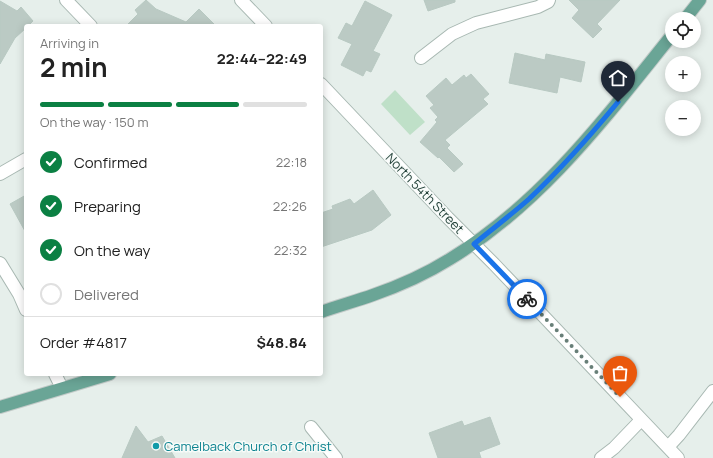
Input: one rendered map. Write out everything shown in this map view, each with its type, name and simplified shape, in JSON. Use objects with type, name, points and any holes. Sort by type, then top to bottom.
[{"type":"main road","points":[[691,12],[700,0]]},
{"type":"main road","points":[[323,311],[372,296],[391,288],[429,271],[474,244],[530,198],[567,162],[665,44]]},
{"type":"main road","points":[[0,408],[103,376]]},
{"type":"street","points":[[66,0],[89,24]]},
{"type":"street","points":[[241,0],[264,24]]},
{"type":"street","points":[[421,58],[452,34],[476,23],[538,7],[549,0]]},
{"type":"street","name":"North 54th Street","points":[[323,86],[678,458]]},
{"type":"street","points":[[0,174],[24,160]]},
{"type":"street","points":[[0,263],[19,294],[24,305]]},
{"type":"street","points":[[56,376],[62,388]]},
{"type":"street","points":[[668,447],[680,435],[713,392]]},
{"type":"street","points":[[601,458],[614,448],[641,420]]},
{"type":"street","points":[[310,427],[336,458]]},
{"type":"green space","points":[[395,90],[425,122],[410,135],[381,104]]},
{"type":"building","points":[[146,0],[156,9],[186,22],[199,9],[214,24],[128,24],[138,14],[135,10]]},
{"type":"building","points":[[424,0],[455,0],[455,2],[428,11]]},
{"type":"building","points":[[569,0],[620,0],[597,24],[602,29],[593,38],[572,18],[579,10]]},
{"type":"building","points":[[0,1],[17,11],[21,7],[33,21],[30,24],[24,24],[24,30],[15,38],[0,64]]},
{"type":"building","points":[[365,1],[392,15],[373,51],[380,54],[371,72],[366,70],[363,76],[341,65],[352,44],[338,38],[346,23],[352,26]]},
{"type":"building","points":[[515,53],[545,60],[546,54],[585,62],[581,82],[560,77],[557,93],[509,83]]},
{"type":"building","points":[[471,74],[489,94],[483,99],[488,104],[445,140],[450,145],[447,148],[463,164],[454,172],[439,157],[438,158],[420,142],[437,122],[435,120],[438,117],[430,108],[434,105],[426,96],[446,78],[452,85],[464,75],[466,78]]},
{"type":"building","points":[[373,190],[391,215],[372,230],[323,246],[323,212],[333,209],[332,206],[350,199],[354,204]]},
{"type":"building","points":[[24,196],[24,229],[10,204]]},
{"type":"building","points":[[490,417],[500,444],[479,452],[481,458],[438,458],[429,433],[462,421],[464,426]]},
{"type":"building","points":[[136,426],[148,442],[162,436],[175,458],[122,458]]},
{"type":"way so far","points":[[527,299],[620,397]]},
{"type":"place","name":"Camelback Church of Christ","points":[[156,446]]},
{"type":"route","points":[[527,299],[474,244],[510,216],[567,162],[618,102]]}]
